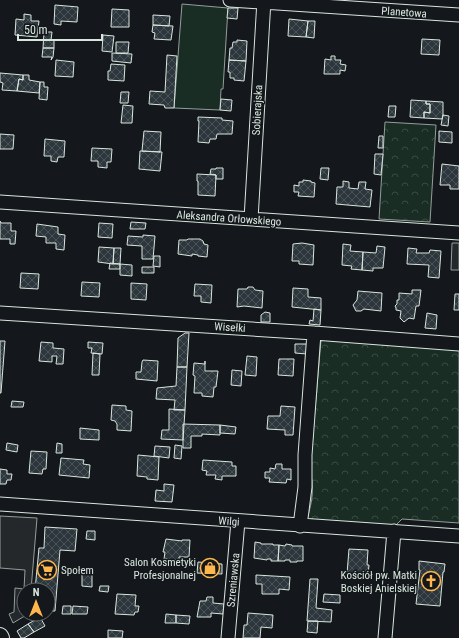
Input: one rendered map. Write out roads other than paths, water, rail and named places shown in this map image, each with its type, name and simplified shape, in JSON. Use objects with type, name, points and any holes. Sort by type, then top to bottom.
[{"type":"street","name":"Planetowa","points":[[230,0],[459,15]]},
{"type":"street","name":"Sobierajska","points":[[251,219],[263,1]]},
{"type":"street","name":"Aleksandra Orłowskiego","points":[[0,202],[459,233]]},
{"type":"street","name":"Wisełki","points":[[0,313],[314,333],[459,344]]},
{"type":"street","points":[[300,526],[305,487],[305,455],[314,333]]},
{"type":"street","name":"Wilgi","points":[[0,504],[459,536]]},
{"type":"street","name":"Szreniawska","points":[[228,638],[238,521]]},
{"type":"street","points":[[385,638],[394,531]]},
{"type":"place","name":"Salon Kosmetyki Profesjonalnej","points":[[210,568]]},
{"type":"place","name":"Społem","points":[[47,570]]},
{"type":"place","name":"Kościół pw. Matki Boskiej Anielskiej","points":[[431,581]]}]
